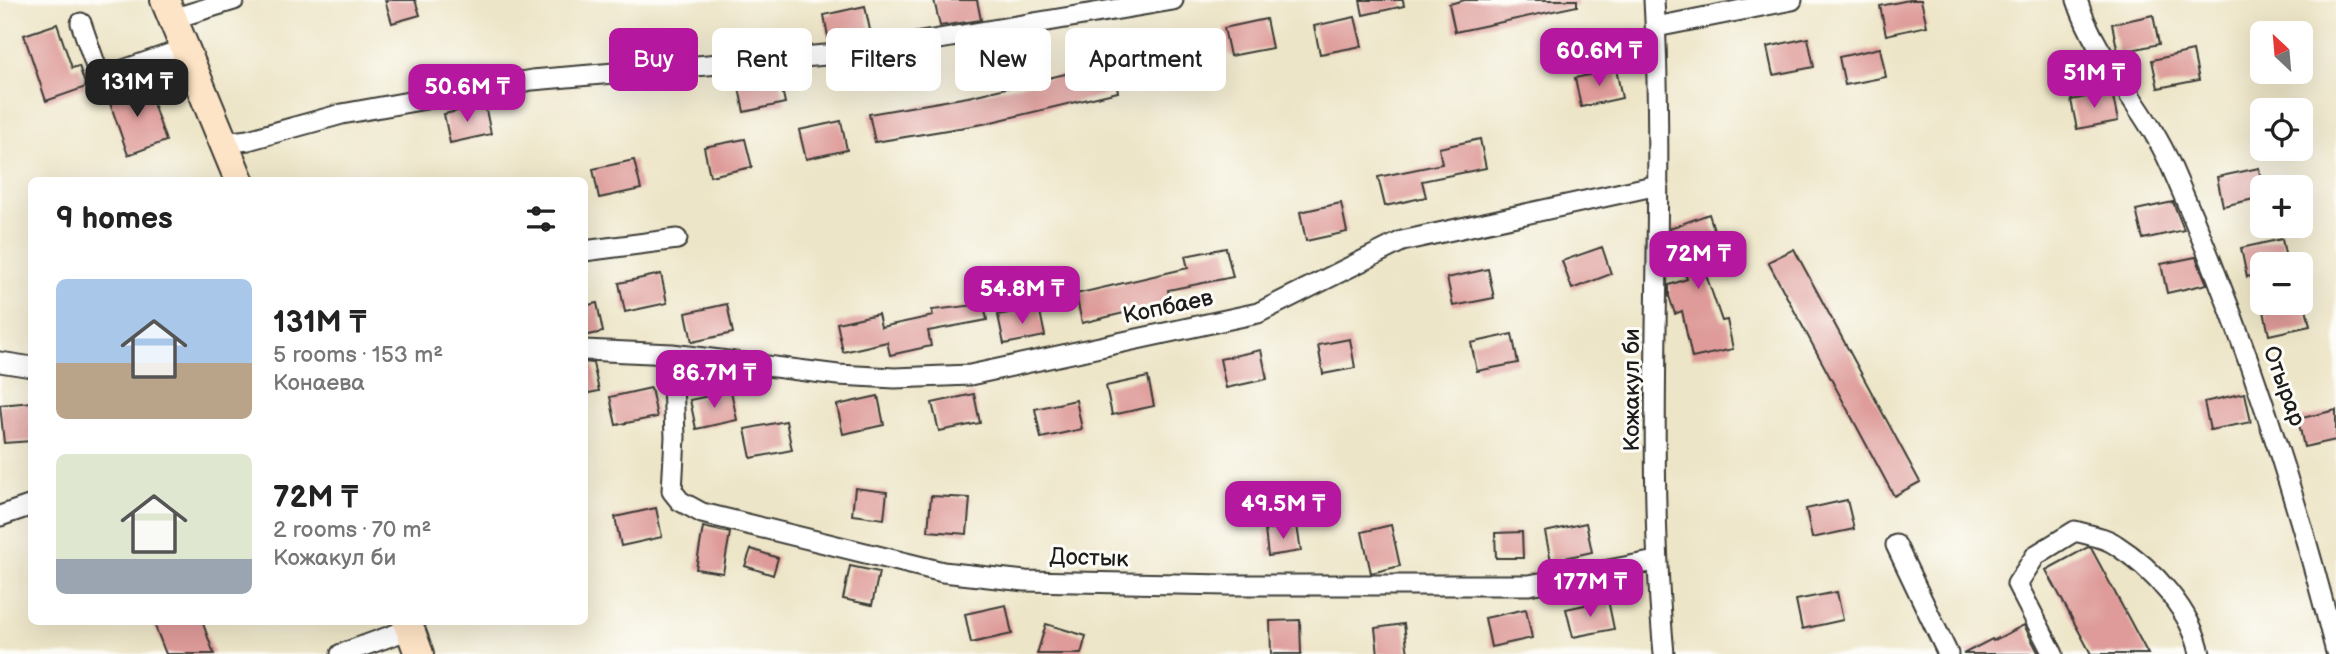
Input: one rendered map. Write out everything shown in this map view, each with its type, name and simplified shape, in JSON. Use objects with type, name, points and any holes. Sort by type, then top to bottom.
[{"type":"main road","points":[[169,9],[238,177]]},
{"type":"street","points":[[169,9],[234,0]]},
{"type":"street","points":[[224,143],[248,140],[342,114],[532,80],[860,52],[1173,0]]},
{"type":"street","name":"Кожакул би","points":[[1654,0],[1658,185],[1656,561],[1664,654]]},
{"type":"street","points":[[1656,27],[1792,0]]},
{"type":"street","name":"Отырар","points":[[2077,0],[2119,78],[2170,162],[2216,271],[2277,437],[2306,531],[2336,652]]},
{"type":"street","points":[[81,23],[100,78],[184,49]]},
{"type":"street","name":"Копбаев","points":[[588,350],[672,354],[838,375],[970,375],[1258,313],[1402,241],[1658,185]]},
{"type":"street","points":[[588,250],[677,239]]},
{"type":"street","name":"Достык","points":[[672,354],[675,437],[671,491],[680,501],[702,513],[943,572],[1025,580],[1113,584],[1529,585],[1656,561]]},
{"type":"street","points":[[0,362],[28,366]]},
{"type":"street","points":[[0,516],[28,507]]},
{"type":"street","points":[[2053,654],[2017,584],[2036,555],[2075,531],[2115,543],[2174,596],[2198,643],[2200,654]]},
{"type":"street","points":[[1896,545],[1948,654]]},
{"type":"street","points":[[341,654],[412,635]]},
{"type":"building","points":[[385,0],[415,0],[420,15],[392,23]]},
{"type":"building","points":[[934,0],[977,0],[981,20],[940,26]]},
{"type":"building","points":[[1360,0],[1403,0],[1404,6],[1363,15]]},
{"type":"building","points":[[1465,0],[1577,0],[1577,6],[1455,32],[1449,4]]},
{"type":"building","points":[[1921,0],[1927,26],[1886,35],[1880,6]]},
{"type":"building","points":[[865,6],[870,28],[826,28],[824,15]]},
{"type":"building","points":[[2153,15],[2159,44],[2118,53],[2112,24]]},
{"type":"building","points":[[1355,17],[1362,46],[1320,54],[1314,26]]},
{"type":"building","points":[[1266,19],[1272,48],[1230,56],[1224,28]]},
{"type":"building","points":[[57,24],[72,68],[79,66],[86,87],[46,101],[24,35]]},
{"type":"building","points":[[1808,38],[1814,67],[1773,75],[1767,47]]},
{"type":"building","points":[[1880,48],[1886,77],[1845,85],[1839,57]]},
{"type":"building","points":[[2193,51],[2199,80],[2158,88],[2152,60]]},
{"type":"building","points":[[1616,69],[1622,98],[1581,107],[1575,78]]},
{"type":"building","points":[[1065,74],[1065,91],[1118,92],[983,124],[875,142],[869,114],[993,91],[1051,91],[1051,77]]},
{"type":"building","points":[[146,83],[166,141],[128,155],[108,97]]},
{"type":"building","points":[[740,91],[782,91],[785,103],[744,112]]},
{"type":"building","points":[[2112,92],[2118,121],[2077,129],[2071,100]]},
{"type":"building","points":[[485,105],[491,134],[450,143],[444,114]]},
{"type":"building","points":[[841,121],[847,150],[806,159],[799,130]]},
{"type":"building","points":[[745,139],[752,167],[710,176],[704,147]]},
{"type":"building","points":[[1480,139],[1486,168],[1422,181],[1426,197],[1385,206],[1378,177],[1442,164],[1439,148]]},
{"type":"building","points":[[634,160],[641,189],[599,198],[593,169]]},
{"type":"building","points":[[2259,168],[2260,175],[2250,175],[2250,200],[2223,206],[2217,177]]},
{"type":"building","points":[[2173,202],[2184,230],[2143,239],[2136,210]]},
{"type":"building","points":[[1341,203],[1347,232],[1306,241],[1300,212]]},
{"type":"building","points":[[1709,214],[1718,242],[1697,249],[1722,321],[1727,320],[1733,349],[1692,358],[1682,311],[1675,314],[1669,296],[1669,285],[1687,279],[1670,228]]},
{"type":"building","points":[[2282,239],[2285,252],[2250,252],[2250,276],[2247,277],[2241,248]]},
{"type":"building","points":[[1602,247],[1611,274],[1572,289],[1562,261]]},
{"type":"building","points":[[1226,248],[1233,277],[1168,290],[1170,302],[1082,323],[1076,294],[1188,268],[1185,256]]},
{"type":"building","points":[[1794,249],[1920,482],[1894,496],[1768,262]]},
{"type":"building","points":[[2196,257],[2207,284],[2167,293],[2161,264]]},
{"type":"building","points":[[1488,269],[1494,298],[1453,306],[1447,278]]},
{"type":"building","points":[[661,274],[667,303],[625,312],[619,283]]},
{"type":"building","points":[[597,303],[603,332],[588,335],[588,305]]},
{"type":"building","points":[[727,304],[733,333],[692,342],[686,313]]},
{"type":"building","points":[[984,304],[987,320],[928,331],[931,346],[890,355],[887,342],[843,352],[837,323],[878,314],[881,327],[933,316],[932,310]]},
{"type":"building","points":[[1039,307],[1045,336],[1004,344],[998,315]]},
{"type":"building","points":[[2265,315],[2308,315],[2310,326],[2269,335]]},
{"type":"building","points":[[1512,334],[1518,363],[1477,371],[1471,343]]},
{"type":"building","points":[[1350,339],[1355,368],[1323,374],[1318,345]]},
{"type":"building","points":[[1261,350],[1267,379],[1226,388],[1220,359]]},
{"type":"building","points":[[588,362],[593,363],[599,391],[588,393]]},
{"type":"building","points":[[1148,377],[1154,406],[1112,415],[1106,386]]},
{"type":"building","points":[[651,388],[657,417],[616,425],[610,397]]},
{"type":"building","points":[[731,391],[737,420],[696,429],[690,400]]},
{"type":"building","points":[[2245,393],[2251,422],[2210,430],[2204,402]]},
{"type":"building","points":[[974,394],[980,423],[939,431],[932,403]]},
{"type":"building","points":[[878,396],[884,425],[843,434],[837,405]]},
{"type":"building","points":[[1076,400],[1082,429],[1041,438],[1035,409]]},
{"type":"building","points":[[28,402],[28,441],[4,443],[0,405]]},
{"type":"building","points":[[2336,410],[2336,440],[2304,447],[2298,419]]},
{"type":"building","points":[[786,421],[792,450],[751,458],[745,429]]},
{"type":"building","points":[[855,488],[887,492],[884,519],[852,515]]},
{"type":"building","points":[[931,496],[970,498],[967,534],[928,531]]},
{"type":"building","points":[[1847,500],[1854,529],[1812,538],[1806,509]]},
{"type":"building","points":[[656,508],[662,537],[621,546],[615,517]]},
{"type":"building","points":[[1586,523],[1592,552],[1551,561],[1545,532]]},
{"type":"building","points":[[1391,525],[1400,566],[1371,573],[1362,532]]},
{"type":"building","points":[[1297,526],[1301,551],[1268,556],[1265,530]]},
{"type":"building","points":[[703,527],[730,533],[723,573],[696,569]]},
{"type":"building","points":[[1522,532],[1523,558],[1496,558],[1495,533]]},
{"type":"building","points":[[2088,547],[2091,548],[2148,654],[2091,654],[2046,570]]},
{"type":"building","points":[[751,549],[778,558],[773,575],[745,566]]},
{"type":"building","points":[[850,566],[879,572],[872,605],[843,599]]},
{"type":"building","points":[[1837,592],[1843,620],[1802,629],[1796,600]]},
{"type":"building","points":[[1608,600],[1614,629],[1573,637],[1566,609]]},
{"type":"building","points":[[1006,605],[1012,634],[971,643],[965,614]]},
{"type":"building","points":[[1526,609],[1532,638],[1491,647],[1485,618]]},
{"type":"building","points":[[1300,620],[1301,654],[1271,654],[1270,621]]},
{"type":"building","points":[[1046,624],[1086,636],[1081,654],[1037,654]]},
{"type":"building","points":[[1404,624],[1408,654],[1378,654],[1375,628]]},
{"type":"building","points":[[155,625],[203,625],[214,654],[166,654]]},
{"type":"building","points":[[2024,625],[2039,654],[1963,654],[1992,639],[1993,641]]}]
